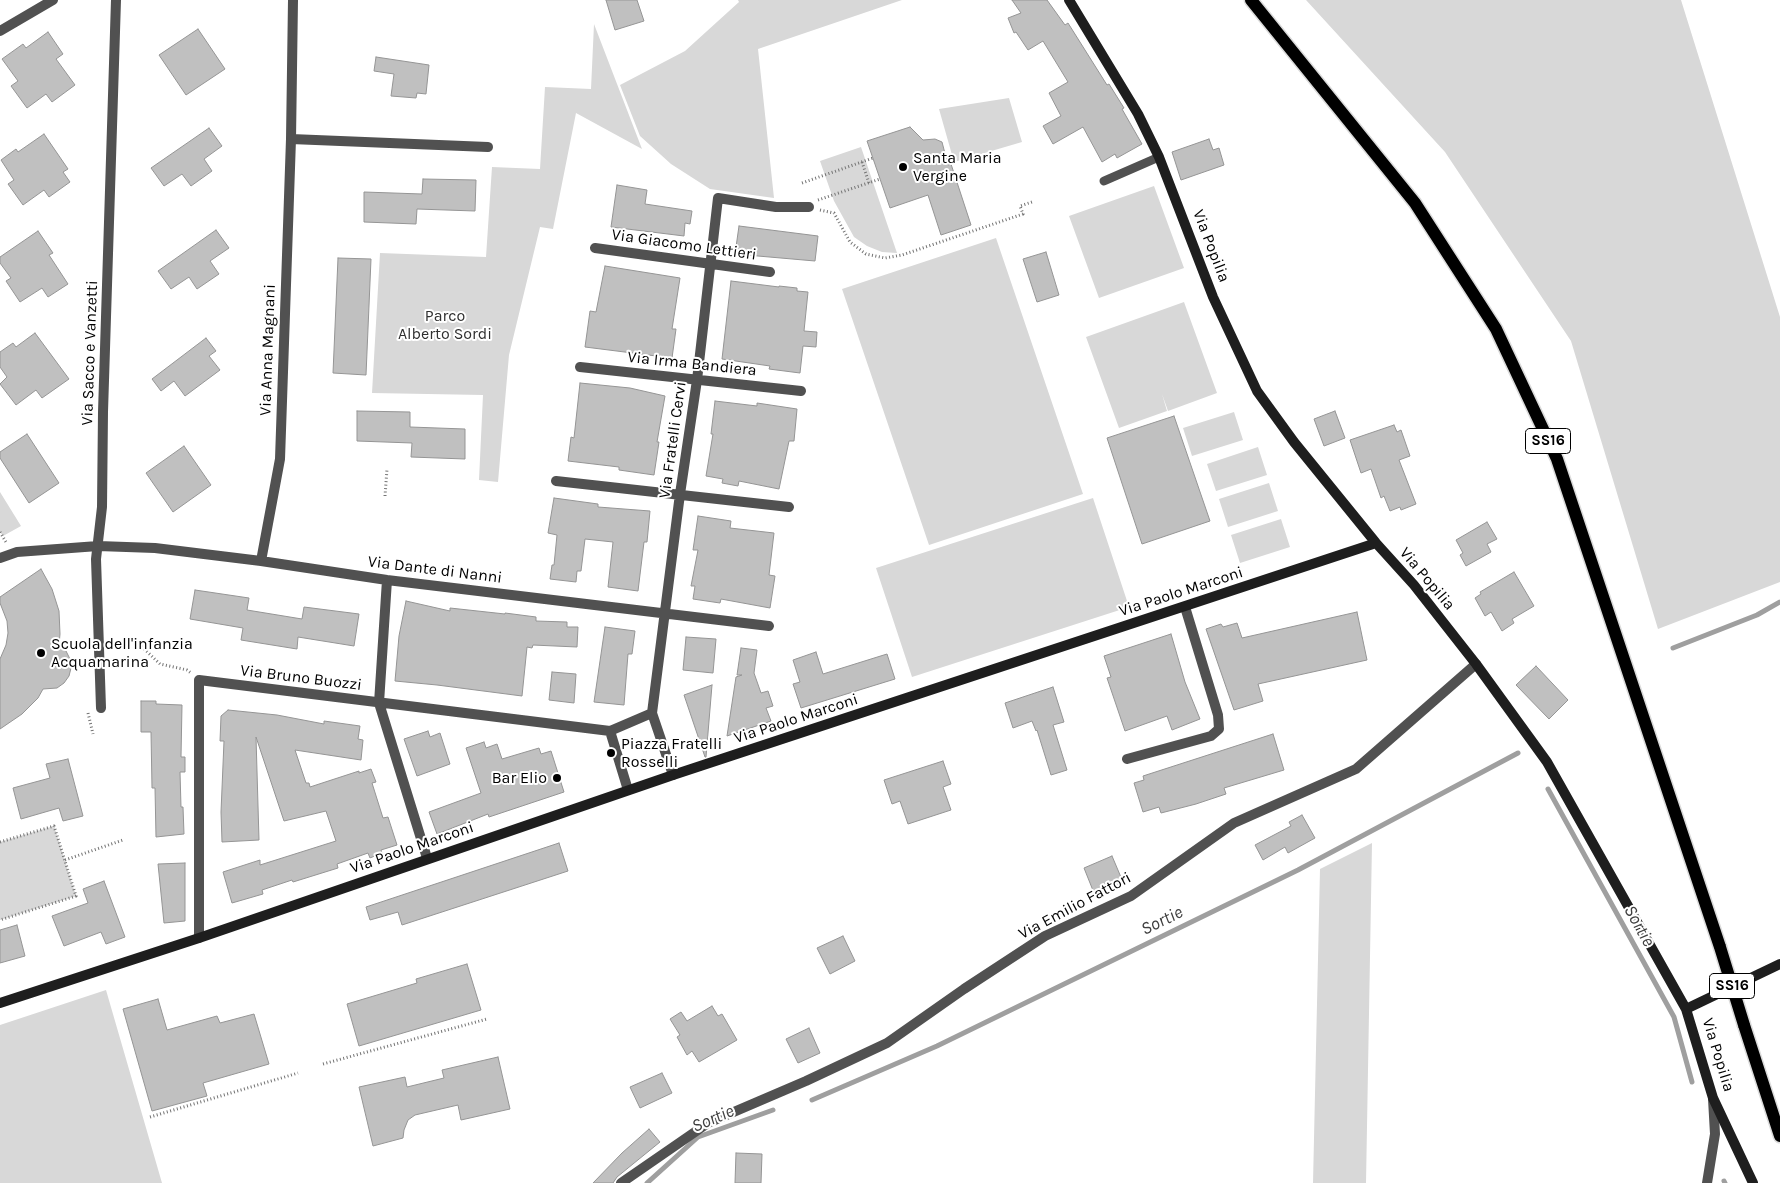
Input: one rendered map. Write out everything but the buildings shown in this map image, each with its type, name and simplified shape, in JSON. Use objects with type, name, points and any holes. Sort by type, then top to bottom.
[{"type":"main road","name":"Via Popilia","points":[[1251,0],[1415,203],[1496,329],[1557,459],[1720,947],[1780,1136]]},
{"type":"street","points":[[0,30],[53,0]]},
{"type":"street","name":"Via Sacco e Vanzetti","points":[[101,708],[96,559],[102,507],[103,412],[116,0]]},
{"type":"street","name":"Via Anna Magnani","points":[[261,561],[280,459],[293,0]]},
{"type":"street","name":"Via Popilia","points":[[1069,0],[1138,114],[1159,157],[1213,296],[1258,391],[1294,442],[1376,544],[1414,585],[1476,664],[1547,762],[1686,1009],[1713,1098],[1753,1183]]},
{"type":"street","points":[[290,139],[488,147]]},
{"type":"street","name":"Via Fratelli Cervi","points":[[674,775],[652,713],[680,494],[697,380],[718,198],[776,207],[813,204]]},
{"type":"street","name":"Via Giacomo Lettieri","points":[[595,248],[770,272]]},
{"type":"street","name":"Via Irma Bandiera","points":[[580,367],[801,392]]},
{"type":"street","points":[[556,482],[789,507]]},
{"type":"street","name":"Via Paolo Marconi","points":[[0,1003],[199,938],[628,790],[1376,544]]},
{"type":"street","name":"Via Dante di Nanni","points":[[0,558],[17,552],[98,546],[155,548],[261,561],[387,580],[769,626]]},
{"type":"street","points":[[387,580],[380,703],[427,858]]},
{"type":"street","points":[[1127,759],[1211,736],[1219,729],[1218,715],[1185,607]]},
{"type":"street","name":"Via Emilio Fattori","points":[[622,1183],[708,1123],[806,1081],[886,1043],[1045,936],[1131,896],[1234,823],[1356,769],[1476,664]]},
{"type":"street","points":[[199,680],[199,938]]},
{"type":"street","name":"Via Bruno Buozzi","points":[[199,680],[610,732]]},
{"type":"street","points":[[628,790],[610,732],[652,713]]},
{"type":"street","points":[[1686,1009],[1780,964]]},
{"type":"street","points":[[1707,1183],[1714,1134],[1713,1098]]},
{"type":"lane","points":[[1104,181],[1159,157]]},
{"type":"path","points":[[802,183],[873,158]]},
{"type":"path","points":[[862,162],[869,183]]},
{"type":"path","points":[[813,204],[880,179]]},
{"type":"path","points":[[813,204],[834,213],[850,242],[866,254],[885,258],[902,255],[1023,214],[1020,206],[1032,202]]},
{"type":"path","points":[[385,496],[387,469]]},
{"type":"path","points":[[0,532],[7,543]]},
{"type":"path","points":[[138,644],[160,664],[187,670],[199,680]]},
{"type":"path","points":[[88,712],[93,734]]},
{"type":"path","points":[[0,842],[54,826],[76,896],[0,920]]},
{"type":"path","points":[[65,860],[123,840]]},
{"type":"path","points":[[323,1064],[487,1019]]},
{"type":"path","points":[[150,1116],[298,1072]]},
{"type":"green space","points":[[738,0],[902,0],[758,49],[774,198],[710,189],[671,164],[640,136],[620,85],[685,51],[739,2]]},
{"type":"green space","points":[[1306,0],[1681,0],[1780,317],[1780,582],[1658,629],[1571,341],[1445,152]]},
{"type":"green space","name":"Parco Alberto Sordi","points":[[594,24],[642,149],[576,113],[553,229],[540,227],[509,355],[498,482],[479,480],[483,395],[372,393],[380,253],[486,257],[492,167],[540,169],[545,87],[591,89]]},
{"type":"green space","points":[[1009,98],[1022,142],[954,162],[939,109]]},
{"type":"green space","points":[[861,147],[897,253],[882,252],[867,246],[854,237],[834,201],[820,161]]},
{"type":"green space","points":[[1154,186],[1184,268],[1099,298],[1069,216]]},
{"type":"green space","points":[[996,238],[1083,494],[929,545],[842,289]]},
{"type":"green space","points":[[1184,302],[1217,393],[1168,411],[1162,394],[1167,411],[1119,428],[1086,337]]},
{"type":"green space","points":[[1234,412],[1243,440],[1192,456],[1183,428]]},
{"type":"green space","points":[[1258,447],[1267,475],[1216,491],[1207,464]]},
{"type":"green space","points":[[1269,483],[1278,511],[1228,527],[1219,499]]},
{"type":"green space","points":[[0,492],[21,526],[3,536],[0,532]]},
{"type":"green space","points":[[1093,498],[1129,607],[912,677],[876,568]]},
{"type":"green space","points":[[1281,519],[1290,547],[1240,563],[1231,535]]},
{"type":"green space","points":[[54,826],[76,896],[0,920],[0,842]]},
{"type":"green space","points":[[1372,843],[1366,1183],[1313,1183],[1320,869]]},
{"type":"green space","points":[[106,990],[162,1183],[0,1183],[0,1025]]},
{"type":"waterway","name":"Sortie","points":[[1673,648],[1757,615],[1780,602]]},
{"type":"waterway","name":"Sortie","points":[[812,1100],[937,1046],[1298,870],[1518,753]]},
{"type":"waterway","name":"Sortie","points":[[1548,789],[1674,1017],[1692,1082]]},
{"type":"waterway","name":"Sortie","points":[[647,1183],[698,1137],[773,1110]]},
{"type":"place","name":"Santa Maria Vergine","points":[[903,167]]},
{"type":"place","name":"Scuola dell'infanzia Acquamarina","points":[[41,653]]},
{"type":"place","name":"Piazza Fratelli Rosselli","points":[[611,753]]},
{"type":"place","name":"Bar Elio","points":[[557,778]]}]
